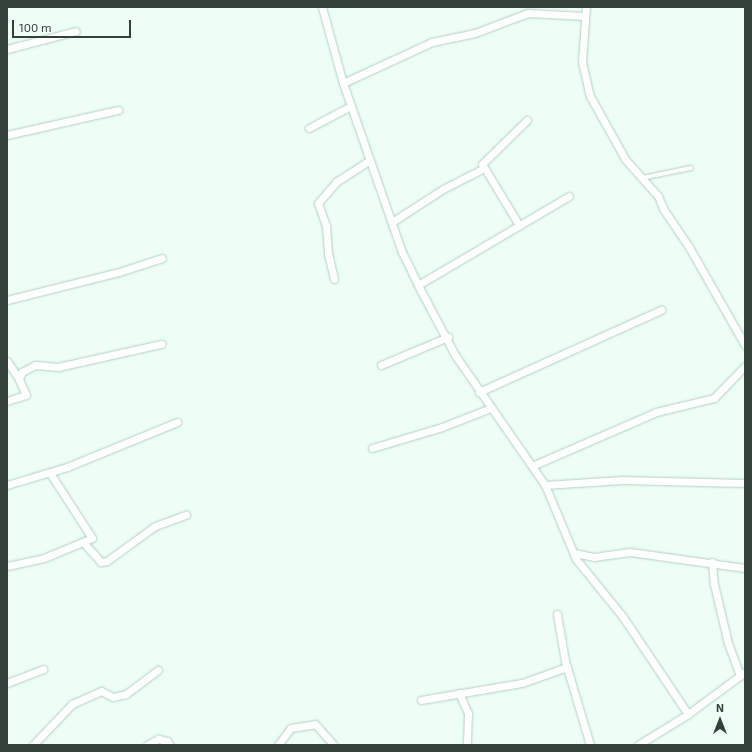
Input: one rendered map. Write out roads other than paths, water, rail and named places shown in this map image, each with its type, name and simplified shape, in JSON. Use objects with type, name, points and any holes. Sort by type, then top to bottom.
[{"type":"street","points":[[322,7],[343,83],[392,222],[400,250],[418,285],[448,337],[455,355],[479,392],[545,484],[574,553],[623,617],[688,714]]},
{"type":"street","points":[[586,7],[582,62],[587,85],[625,159],[658,196],[664,210],[689,247],[745,345]]},
{"type":"street","points":[[343,83],[432,42],[475,33],[528,12],[585,16]]},
{"type":"street","points":[[7,49],[76,31]]},
{"type":"street","points":[[310,128],[351,106]]},
{"type":"street","points":[[7,135],[118,110]]},
{"type":"street","points":[[519,225],[482,164],[527,120]]},
{"type":"street","points":[[334,279],[328,254],[326,226],[318,203],[336,182],[370,160]]},
{"type":"street","points":[[392,222],[443,189],[484,168]]},
{"type":"street","points":[[418,285],[569,196]]},
{"type":"street","points":[[7,300],[119,272],[162,258]]},
{"type":"street","points":[[479,392],[661,310]]},
{"type":"street","points":[[381,365],[448,337]]},
{"type":"street","points":[[19,379],[22,372],[35,365],[58,367],[161,344]]},
{"type":"street","points":[[7,361],[19,379],[26,395],[7,401]]},
{"type":"street","points":[[532,466],[656,412],[714,398],[745,366]]},
{"type":"street","points":[[372,448],[430,431],[491,408]]},
{"type":"street","points":[[7,485],[50,473],[177,422]]},
{"type":"street","points":[[7,566],[44,558],[92,538],[50,473]]},
{"type":"street","points":[[545,484],[622,480],[745,483]]},
{"type":"street","points":[[83,542],[101,562],[107,561],[155,526],[186,515]]},
{"type":"street","points":[[574,553],[594,557],[630,552],[712,562],[745,568]]},
{"type":"street","points":[[581,564],[594,557]]},
{"type":"street","points":[[638,745],[688,714],[743,674],[728,644],[714,584],[712,562]]},
{"type":"street","points":[[557,614],[567,667],[590,745]]},
{"type":"street","points":[[421,700],[522,683],[567,667]]},
{"type":"street","points":[[7,683],[43,669]]},
{"type":"street","points":[[33,745],[72,704],[101,691],[113,697],[126,694],[158,670]]},
{"type":"street","points":[[459,693],[468,713],[467,745]]},
{"type":"street","points":[[278,745],[291,728],[315,724],[334,745]]},
{"type":"street","points":[[147,745],[158,739],[167,741],[170,745]]},
{"type":"lane","points":[[641,178],[691,168]]}]
